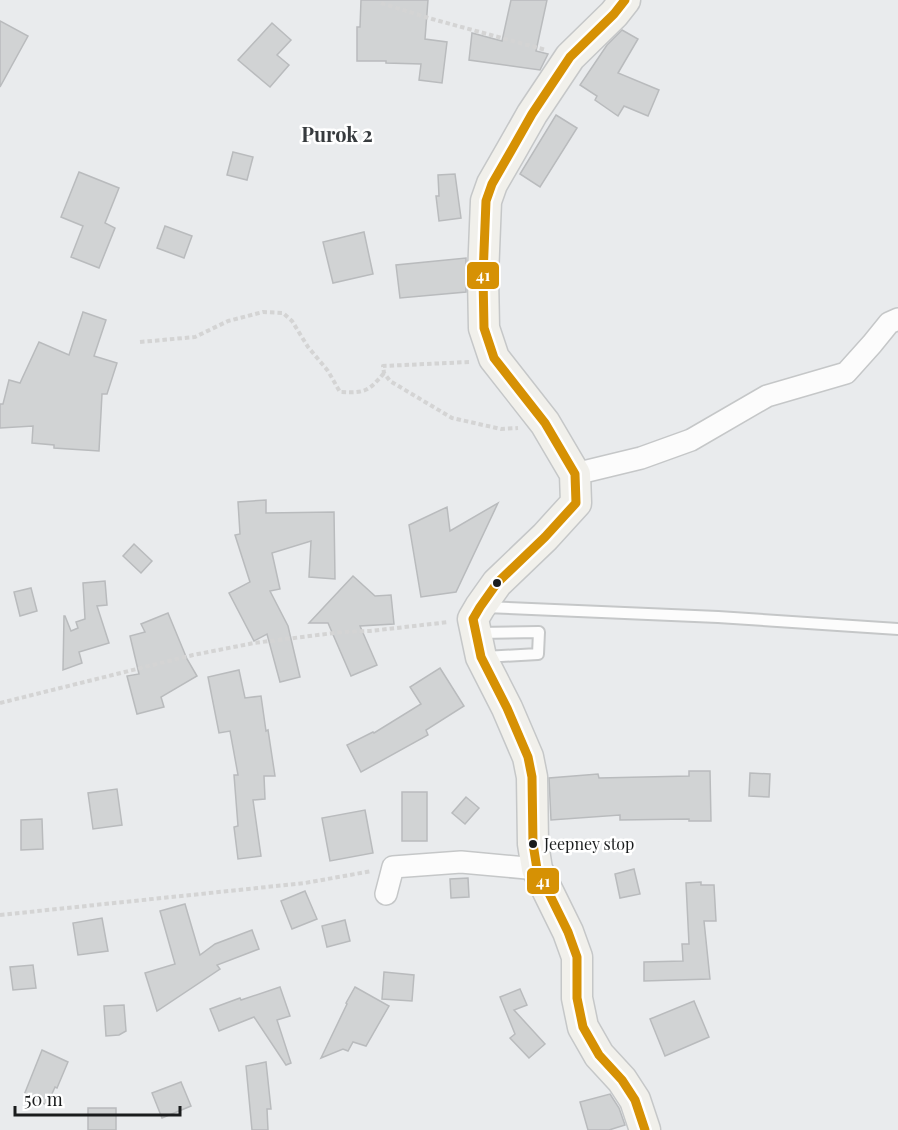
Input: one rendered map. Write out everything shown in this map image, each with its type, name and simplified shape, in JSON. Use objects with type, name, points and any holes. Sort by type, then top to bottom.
[{"type":"main road","points":[[626,0],[570,57],[532,114],[492,184],[486,201],[483,276],[484,328],[494,358],[545,423],[575,474],[576,503],[545,537],[497,583],[478,629],[528,757],[532,777],[533,844],[537,869],[568,932],[577,957],[577,999],[583,1027],[599,1055],[622,1080],[635,1100],[645,1130]]},
{"type":"street","points":[[575,474],[641,458],[691,440],[767,396],[846,373],[889,323],[898,320]]},
{"type":"street","points":[[386,894],[393,867],[461,862],[537,869]]},
{"type":"lane","points":[[478,629],[718,617],[898,629]]},
{"type":"lane","points":[[478,629],[539,632],[538,654],[478,629]]},
{"type":"path","points":[[381,3],[570,57]]},
{"type":"path","points":[[140,342],[195,337],[228,321],[263,312],[283,313],[292,321],[308,347],[328,371],[340,392],[369,389],[384,373]]},
{"type":"path","points":[[494,358],[483,362],[383,366],[384,373],[390,381],[452,418],[501,429],[545,423]]},
{"type":"path","points":[[0,703],[193,655],[254,643],[342,632],[478,629]]},
{"type":"path","points":[[0,915],[305,883],[393,867]]},
{"type":"building","points":[[361,0],[428,0],[425,39],[447,42],[442,83],[419,80],[421,64],[357,61],[357,27],[360,27]]},
{"type":"building","points":[[511,0],[547,0],[536,51],[548,54],[540,70],[469,60],[472,33],[502,41]]},
{"type":"building","points":[[0,21],[28,36],[0,87]]},
{"type":"building","points":[[272,23],[291,40],[277,55],[289,65],[270,87],[238,60]]},
{"type":"building","points":[[622,30],[638,39],[618,73],[659,90],[648,116],[624,106],[618,116],[595,100],[597,96],[580,85],[607,45]]},
{"type":"building","points":[[556,115],[577,128],[540,187],[520,174]]},
{"type":"building","points":[[233,152],[253,157],[247,180],[227,175]]},
{"type":"building","points":[[79,172],[119,188],[105,223],[115,228],[99,268],[71,257],[83,226],[61,217]]},
{"type":"building","points":[[455,174],[461,218],[439,221],[436,196],[439,196],[438,175]]},
{"type":"building","points":[[165,226],[192,236],[184,258],[157,248]]},
{"type":"building","points":[[364,232],[373,274],[333,283],[323,242]]},
{"type":"building","points":[[466,258],[466,292],[400,298],[396,265]]},
{"type":"building","points":[[83,312],[106,320],[94,356],[117,363],[107,394],[102,394],[99,451],[54,448],[54,445],[32,443],[33,426],[0,428],[0,404],[3,404],[9,380],[20,383],[39,342],[69,355]]},
{"type":"building","points":[[266,500],[266,513],[334,512],[335,579],[309,577],[311,541],[272,553],[280,589],[270,591],[288,626],[300,677],[280,682],[267,634],[254,641],[229,593],[250,582],[235,535],[240,534],[238,502]]},
{"type":"building","points":[[498,503],[456,592],[421,597],[409,525],[447,507],[450,531]]},
{"type":"building","points":[[134,544],[152,561],[141,573],[123,556]]},
{"type":"building","points":[[353,576],[375,596],[391,595],[394,624],[360,626],[377,665],[351,676],[328,623],[309,623]]},
{"type":"building","points":[[105,581],[107,605],[97,606],[109,643],[79,652],[82,663],[63,670],[64,616],[71,631],[78,628],[76,622],[85,619],[83,583]]},
{"type":"building","points":[[31,588],[37,611],[20,616],[14,592]]},
{"type":"building","points":[[168,613],[187,659],[197,676],[161,697],[164,707],[137,714],[127,676],[139,674],[130,636],[145,632],[141,624]]},
{"type":"building","points":[[440,668],[464,706],[426,730],[428,735],[361,772],[347,745],[374,733],[421,704],[410,687]]},
{"type":"building","points":[[239,670],[245,698],[261,696],[275,776],[264,776],[265,799],[253,800],[261,856],[238,859],[234,827],[238,826],[234,775],[238,775],[230,731],[219,733],[208,677]]},
{"type":"building","points":[[689,771],[710,771],[711,821],[620,820],[620,815],[551,820],[549,778],[598,774],[599,778],[689,776]]},
{"type":"building","points":[[750,773],[770,774],[769,797],[749,796]]},
{"type":"building","points":[[117,789],[122,825],[93,829],[88,793]]},
{"type":"building","points":[[402,792],[427,792],[427,841],[402,841]]},
{"type":"building","points":[[466,797],[479,808],[465,824],[452,813]]},
{"type":"building","points":[[365,810],[373,853],[330,861],[322,818]]},
{"type":"building","points":[[42,819],[43,849],[21,850],[21,820]]},
{"type":"building","points":[[634,869],[640,894],[620,898],[615,874]]},
{"type":"building","points":[[468,878],[469,897],[451,898],[450,879]]},
{"type":"building","points":[[701,882],[701,885],[714,885],[716,921],[704,921],[710,979],[644,981],[644,962],[683,961],[682,944],[689,944],[686,883]]},
{"type":"building","points":[[305,891],[317,919],[292,929],[281,901]]},
{"type":"building","points":[[185,904],[200,955],[215,944],[252,930],[259,949],[217,965],[220,969],[157,1011],[145,973],[175,964],[160,911]]},
{"type":"building","points":[[102,918],[108,951],[78,955],[73,923]]},
{"type":"building","points":[[345,920],[350,941],[327,947],[322,926]]},
{"type":"building","points":[[33,965],[36,988],[13,990],[10,967]]},
{"type":"building","points":[[384,972],[414,975],[412,1001],[382,999]]},
{"type":"building","points":[[280,987],[290,1016],[277,1020],[291,1063],[286,1065],[254,1017],[219,1031],[210,1009]]},
{"type":"building","points":[[355,987],[389,1006],[366,1046],[353,1042],[348,1051],[343,1049],[321,1058],[346,1003]]},
{"type":"building","points":[[520,989],[527,1005],[514,1010],[545,1044],[529,1058],[510,1038],[515,1034],[500,997]]},
{"type":"building","points":[[694,1001],[709,1037],[665,1056],[650,1019]]},
{"type":"building","points":[[124,1005],[126,1031],[119,1035],[106,1036],[104,1006]]},
{"type":"building","points":[[42,1050],[68,1062],[47,1105],[24,1095]]},
{"type":"building","points":[[266,1062],[271,1109],[267,1109],[268,1130],[252,1130],[246,1066]]},
{"type":"building","points":[[181,1082],[191,1106],[162,1118],[152,1093]]},
{"type":"building","points":[[610,1094],[619,1108],[625,1125],[609,1130],[588,1130],[580,1102]]},
{"type":"building","points":[[88,1108],[116,1108],[116,1130],[88,1130]]},
{"type":"transit line","name":"41","points":[[625,0],[614,14],[570,57],[532,114],[492,184],[486,201],[483,276],[484,328],[494,358],[545,423],[575,474],[576,503],[545,537],[497,583],[473,619],[481,657],[507,708],[528,757],[532,777],[533,844],[537,869],[568,932],[577,957],[577,998],[583,1027],[599,1055],[622,1080],[635,1100],[645,1130]]},
{"type":"place","name":"Jeepney stop","points":[[533,844]]},
{"type":"district","name":"Purok 2","points":[[337,135]]}]
